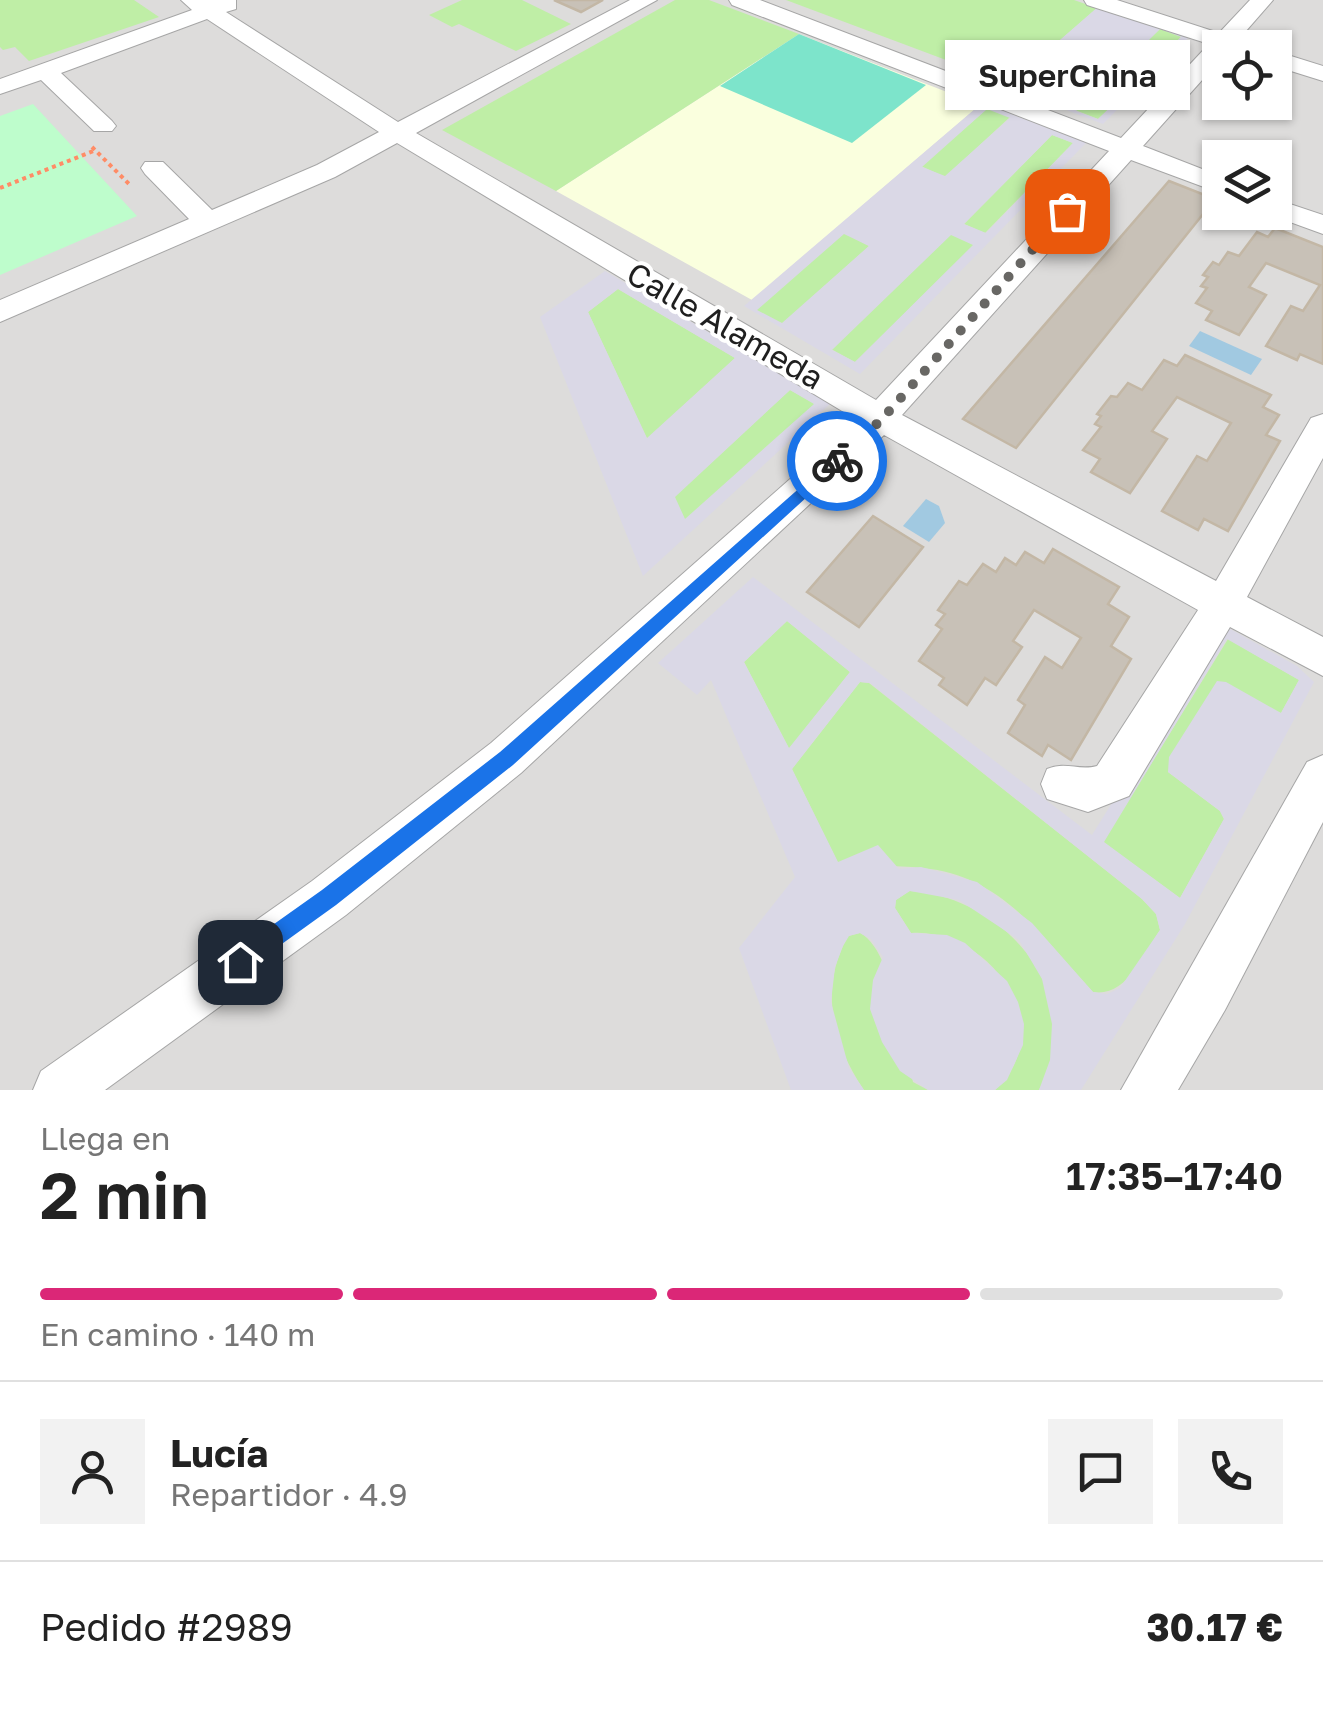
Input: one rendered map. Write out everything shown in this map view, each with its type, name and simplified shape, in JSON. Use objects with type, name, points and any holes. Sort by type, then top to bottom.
[{"type":"street","points":[[0,312],[326,171],[646,0]]},
{"type":"street","points":[[740,0],[1202,179]]},
{"type":"street","points":[[1096,0],[1202,34]]},
{"type":"street","points":[[1243,30],[1262,0]]},
{"type":"street","points":[[0,87],[214,4]]},
{"type":"street","name":"Calle Alameda","points":[[214,4],[401,133],[882,419],[1323,658]]},
{"type":"street","points":[[1292,64],[1323,74]]},
{"type":"street","points":[[45,71],[94,138]]},
{"type":"street","points":[[60,1090],[329,898],[506,758],[882,419],[1125,149],[1202,75]]},
{"type":"street","points":[[154,168],[208,222]]},
{"type":"street","points":[[1292,213],[1323,225]]},
{"type":"street","points":[[1063,784],[1078,792],[1113,781],[1223,604],[1323,427]]},
{"type":"street","points":[[1148,1090],[1207,992],[1323,776]]},
{"type":"path","points":[[0,188],[94,138],[135,190]]},
{"type":"shaded area","points":[[0,0],[1323,0],[1323,1090],[0,1090]]},
{"type":"shaded area","points":[[1099,6],[1190,36],[1103,124],[1006,87]],"holes":[[[1160,29],[1181,37],[1147,70],[1126,63]],[[1119,70],[1141,79],[1098,119],[1076,111]]]},
{"type":"shaded area","points":[[799,34],[980,105],[752,300],[556,191]]},
{"type":"shaded area","points":[[982,103],[1086,143],[860,374],[744,306]],"holes":[[[987,109],[1010,118],[945,176],[922,167]],[[1052,135],[1073,143],[986,233],[964,224]],[[844,234],[869,246],[782,323],[757,310]],[[951,235],[973,245],[855,362],[832,350]]]},
{"type":"shaded area","points":[[605,271],[830,404],[643,576],[540,317]],"holes":[[[618,289],[735,358],[647,438],[588,312]],[[790,390],[814,404],[685,519],[675,497]]]},
{"type":"shaded area","points":[[753,577],[1092,835],[1223,625],[1297,666],[1314,682],[1185,924],[1081,1090],[1039,1090],[1050,1060],[1052,1024],[1042,979],[1019,940],[959,900],[910,891],[896,900],[895,908],[911,933],[947,935],[965,943],[1007,981],[1018,1002],[1024,1024],[1023,1045],[1007,1080],[995,1090],[928,1090],[900,1071],[882,1042],[870,1009],[873,980],[883,957],[871,939],[860,933],[849,936],[843,946],[835,967],[831,1002],[849,1068],[864,1090],[791,1090],[739,948],[795,877],[711,680],[697,695],[658,663]],"holes":[[[787,621],[850,672],[789,748],[744,662]],[[1227,639],[1299,680],[1281,713],[1226,682],[1217,681],[1169,757],[1168,772],[1220,811],[1224,819],[1180,898],[1104,842]],[[860,682],[870,683],[1142,899],[1156,914],[1160,930],[1120,988],[1107,994],[1093,992],[1032,923],[977,882],[921,867],[899,869],[878,845],[838,862],[792,769]]]},
{"type":"green space","points":[[0,0],[134,0],[159,17],[29,61],[15,47],[0,47]]},
{"type":"green space","points":[[462,0],[522,0],[571,24],[516,51],[459,24],[452,27],[429,15]]},
{"type":"green space","points":[[675,0],[709,0],[799,34],[556,191],[442,130]]},
{"type":"green space","points":[[786,0],[1074,0],[1097,8],[1010,84]]},
{"type":"green space","points":[[1160,29],[1182,36],[1147,71],[1124,62]]},
{"type":"green space","points":[[799,34],[926,85],[852,143],[720,86]]},
{"type":"green space","points":[[1119,70],[1141,78],[1098,119],[1075,110]]},
{"type":"green space","points":[[33,104],[137,216],[0,275],[0,116]]},
{"type":"green space","points":[[988,108],[1010,117],[945,177],[921,166]]},
{"type":"green space","points":[[1052,135],[1073,143],[985,233],[964,224]]},
{"type":"green space","points":[[844,233],[869,246],[782,324],[756,310]]},
{"type":"green space","points":[[951,234],[974,245],[855,362],[831,349]]},
{"type":"green space","points":[[618,289],[735,358],[647,439],[588,312]]},
{"type":"green space","points":[[790,390],[815,404],[685,520],[674,497]]},
{"type":"green space","points":[[787,621],[850,672],[789,749],[744,662]]},
{"type":"green space","points":[[1228,639],[1299,680],[1281,713],[1271,709],[1168,772],[1220,811],[1224,819],[1180,898],[1103,842]]},
{"type":"green space","points":[[860,682],[869,683],[1156,914],[1160,930],[1125,981],[1105,992],[1093,992],[1020,913],[977,883],[923,868],[838,863],[792,769]]},
{"type":"green space","points":[[909,891],[944,897],[977,911],[1006,931],[1030,957],[1046,987],[1054,1020],[1052,1055],[1039,1090],[995,1090],[1014,1065],[1021,1039],[1018,1012],[1007,986],[990,964],[966,946],[940,936],[911,933],[895,908],[896,900]]},
{"type":"green space","points":[[860,933],[881,958],[889,978],[913,1082],[928,1090],[864,1090],[844,1053],[833,1015],[834,975],[848,936]]},
{"type":"water","points":[[1200,331],[1262,359],[1251,375],[1189,346]]},
{"type":"water","points":[[926,499],[939,506],[945,523],[929,542],[903,526]]},
{"type":"building","points":[[554,0],[603,0],[581,12]]},
{"type":"building","points":[[1169,181],[1202,194],[1202,215],[1016,448],[963,419]]},
{"type":"building","points":[[1273,230],[1280,230],[1323,247],[1323,364],[1300,354],[1297,360],[1266,346],[1291,306],[1303,311],[1320,285],[1266,263],[1249,287],[1266,295],[1239,335],[1206,320],[1212,311],[1196,303],[1207,288],[1201,286],[1208,277],[1203,275],[1213,262],[1219,265],[1228,252],[1239,256],[1257,232],[1268,237]]},
{"type":"building","points":[[1185,355],[1271,395],[1263,407],[1279,415],[1266,435],[1280,441],[1228,531],[1204,519],[1198,530],[1162,511],[1197,456],[1207,461],[1231,423],[1177,397],[1152,431],[1167,439],[1130,493],[1091,472],[1100,459],[1083,450],[1101,427],[1095,424],[1101,416],[1097,414],[1111,396],[1117,397],[1128,383],[1142,390],[1164,360],[1177,366]]},
{"type":"building","points":[[873,516],[923,547],[859,627],[807,592]]},
{"type":"building","points":[[1053,549],[1119,587],[1108,604],[1129,617],[1111,646],[1131,659],[1071,760],[1048,745],[1042,756],[1008,733],[1025,705],[1018,700],[1045,657],[1062,668],[1081,638],[1034,610],[1013,641],[1022,647],[996,685],[985,678],[967,705],[939,685],[944,678],[919,661],[942,629],[936,625],[945,614],[938,610],[959,581],[967,585],[983,564],[996,572],[1005,558],[1016,565],[1025,552],[1044,563]]},
{"type":"way so far","points":[[837,461],[882,419],[1067,211]]},
{"type":"place","name":"SuperChina","points":[[1067,211]]},
{"type":"route","points":[[240,962],[329,898],[506,758],[837,461]]}]
